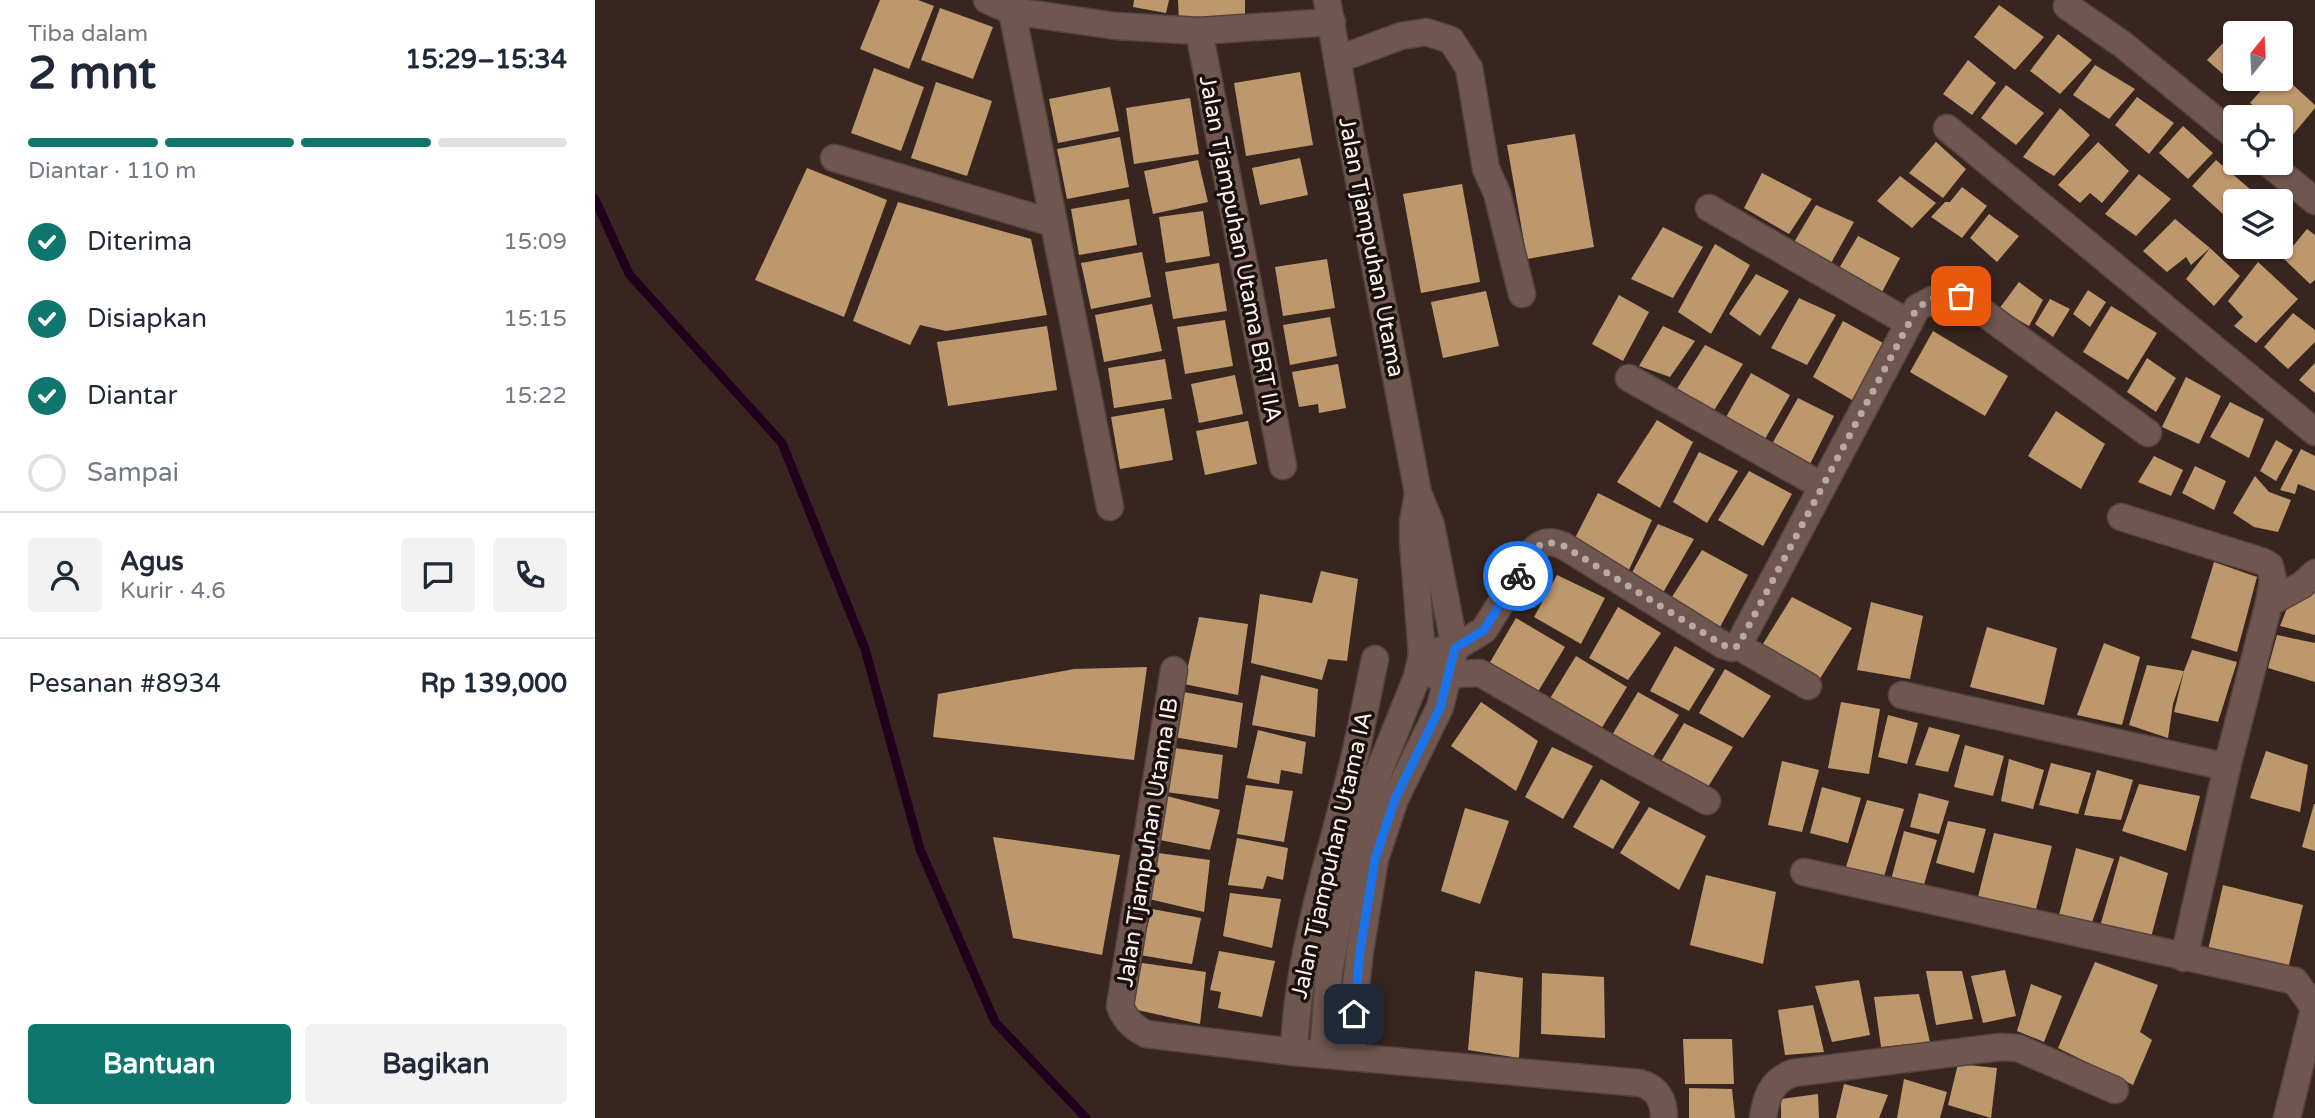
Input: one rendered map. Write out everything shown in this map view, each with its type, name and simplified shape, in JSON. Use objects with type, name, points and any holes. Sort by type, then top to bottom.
[{"type":"street","points":[[987,0],[1012,11],[1116,26],[1199,31],[1330,11]]},
{"type":"street","points":[[2067,6],[2122,44],[2223,126]]},
{"type":"street","points":[[1012,11],[1110,507]]},
{"type":"street","name":"Jalan Tjampuhan Utama","points":[[1330,11],[1350,138],[1416,477],[1430,525],[1455,648],[1450,674],[1431,730],[1395,799],[1375,859],[1355,993],[1352,1056]]},
{"type":"street","name":"Jalan Tjampuhan Utama BRT IIA","points":[[1199,31],[1283,466]]},
{"type":"street","points":[[1339,59],[1401,36],[1426,32],[1451,40],[1469,68],[1486,169],[1497,193],[1522,294]]},
{"type":"street","points":[[1947,128],[2315,432]]},
{"type":"street","points":[[834,158],[1053,223]]},
{"type":"street","points":[[2283,175],[2315,201]]},
{"type":"street","points":[[1709,208],[1909,323]]},
{"type":"street","points":[[1420,665],[1484,630],[1535,549],[1548,541],[1564,546],[1723,645],[1732,648],[1738,646],[1917,308],[1937,296],[1952,295],[1969,302],[2148,433]]},
{"type":"street","points":[[1629,378],[1822,486]]},
{"type":"street","name":"Jalan Tjampuhan Utama","points":[[1323,1054],[1329,973],[1352,846],[1420,665],[1413,541],[1416,477]]},
{"type":"street","points":[[2121,517],[2264,562],[2270,566],[2273,580],[2184,958]]},
{"type":"street","points":[[2269,603],[2302,585],[2315,573]]},
{"type":"street","points":[[1738,646],[1808,686]]},
{"type":"street","name":"Jalan Tjampuhan Utama IA","points":[[1294,1052],[1295,1015],[1311,933],[1349,783],[1375,659]]},
{"type":"street","points":[[1420,665],[1450,674],[1480,673],[1707,801]]},
{"type":"street","name":"Jalan Tjampuhan Utama IB","points":[[1174,670],[1121,1006],[1128,1021],[1146,1034],[1323,1054]]},
{"type":"street","points":[[1902,695],[2227,767]]},
{"type":"street","points":[[1804,872],[2295,981],[2314,1006],[2287,1118]]},
{"type":"street","points":[[1763,1118],[1766,1097],[1783,1076],[2000,1046],[2018,1048],[2115,1090]]},
{"type":"street","points":[[1323,1054],[1640,1083],[1650,1086],[1664,1103],[1664,1118]]},
{"type":"building","points":[[880,0],[918,0],[934,6],[909,69],[860,49]]},
{"type":"building","points":[[1134,0],[1169,0],[1166,13],[1133,7]]},
{"type":"building","points":[[1178,0],[1245,0],[1245,20],[1179,22]]},
{"type":"building","points":[[1999,5],[2044,37],[2015,70],[1974,37]]},
{"type":"building","points":[[940,8],[993,27],[973,79],[921,60]]},
{"type":"building","points":[[2058,34],[2092,60],[2060,94],[2030,71]]},
{"type":"building","points":[[2223,43],[2223,74],[2207,60]]},
{"type":"building","points":[[1968,60],[1996,83],[1972,115],[1943,94]]},
{"type":"building","points":[[2095,65],[2135,89],[2109,119],[2073,95]]},
{"type":"building","points":[[874,68],[924,87],[901,151],[851,133]]},
{"type":"building","points":[[1300,72],[1313,145],[1246,156],[1234,83]]},
{"type":"building","points":[[936,82],[992,101],[967,176],[911,158]]},
{"type":"building","points":[[2006,85],[2044,113],[2016,145],[1981,118]]},
{"type":"building","points":[[2293,85],[2315,108],[2293,135],[2293,105],[2250,103],[2260,91],[2293,91]]},
{"type":"building","points":[[1110,87],[1119,131],[1058,143],[1049,99]]},
{"type":"building","points":[[2137,97],[2174,123],[2149,154],[2115,125]]},
{"type":"building","points":[[1190,98],[1199,154],[1134,164],[1126,108]]},
{"type":"building","points":[[2060,108],[2090,135],[2054,176],[2023,157]]},
{"type":"building","points":[[2183,126],[2213,153],[2188,179],[2159,153]]},
{"type":"building","points":[[1575,134],[1594,247],[1527,259],[1507,145]]},
{"type":"building","points":[[1120,137],[1129,187],[1067,199],[1057,149]]},
{"type":"building","points":[[1936,142],[1966,169],[1943,198],[1909,173]]},
{"type":"building","points":[[2098,142],[2129,171],[2102,203],[2090,193],[2080,203],[2058,185]]},
{"type":"building","points":[[1300,158],[1308,195],[1260,205],[1252,168]]},
{"type":"building","points":[[1198,160],[1208,202],[1153,214],[1144,171]]},
{"type":"building","points":[[2216,160],[2223,166],[2223,175],[2234,175],[2250,189],[2223,189],[2223,214],[2192,186]]},
{"type":"building","points":[[807,168],[887,200],[844,317],[755,280]]},
{"type":"building","points":[[1762,173],[1812,199],[1789,234],[1744,208]]},
{"type":"building","points":[[2139,174],[2171,199],[2136,236],[2105,214]]},
{"type":"building","points":[[1900,176],[1936,203],[1912,228],[1877,201]]},
{"type":"building","points":[[1462,184],[1480,282],[1421,293],[1403,194]]},
{"type":"building","points":[[1962,187],[1987,206],[1962,238],[1931,217],[1945,202],[1950,202]]},
{"type":"building","points":[[1129,199],[1137,245],[1079,255],[1071,209]]},
{"type":"building","points":[[898,202],[1031,239],[1047,315],[946,331],[920,325],[910,345],[853,321]]},
{"type":"building","points":[[1816,205],[1854,222],[1831,263],[1793,244]]},
{"type":"building","points":[[1203,211],[1210,256],[1166,263],[1159,217]]},
{"type":"building","points":[[1989,214],[2019,236],[1997,262],[1970,238]]},
{"type":"building","points":[[2175,219],[2210,248],[2191,265],[2186,257],[2167,272],[2143,251]]},
{"type":"building","points":[[1663,227],[1703,247],[1673,298],[1631,279]]},
{"type":"building","points":[[2307,229],[2315,235],[2315,280],[2310,284],[2284,259],[2293,259],[2293,246]]},
{"type":"building","points":[[1858,236],[1900,258],[1882,292],[1838,270]]},
{"type":"building","points":[[1715,244],[1750,265],[1711,334],[1678,312]]},
{"type":"building","points":[[2210,248],[2240,276],[2214,306],[2186,279]]},
{"type":"building","points":[[1142,252],[1151,297],[1091,309],[1081,263]]},
{"type":"building","points":[[1327,259],[1335,308],[1283,316],[1275,267]]},
{"type":"building","points":[[2258,262],[2298,299],[2256,343],[2234,326],[2243,317],[2228,301]]},
{"type":"building","points":[[1219,263],[1227,311],[1173,319],[1165,272]]},
{"type":"building","points":[[1756,274],[1789,291],[1760,336],[1729,314]]},
{"type":"building","points":[[2019,282],[2043,300],[2029,326],[1999,309]]},
{"type":"building","points":[[2088,290],[2106,302],[2090,327],[2073,314]]},
{"type":"building","points":[[1486,291],[1499,346],[1443,358],[1431,302]]},
{"type":"building","points":[[1619,295],[1649,312],[1623,361],[1592,344]]},
{"type":"building","points":[[1799,298],[1836,315],[1807,365],[1771,348]]},
{"type":"building","points":[[2050,299],[2070,309],[2053,337],[2035,324]]},
{"type":"building","points":[[1152,304],[1162,351],[1104,362],[1095,315]]},
{"type":"building","points":[[2111,306],[2157,333],[2128,380],[2083,352]]},
{"type":"building","points":[[2293,313],[2315,330],[2315,342],[2288,369],[2264,347]]},
{"type":"building","points":[[1330,317],[1337,356],[1290,365],[1283,325]]},
{"type":"building","points":[[1225,320],[1233,366],[1185,374],[1177,327]]},
{"type":"building","points":[[1843,321],[1885,344],[1852,400],[1813,377]]},
{"type":"building","points":[[1047,326],[1057,390],[948,406],[937,342]]},
{"type":"building","points":[[1663,326],[1695,341],[1670,377],[1639,366]]},
{"type":"building","points":[[1933,331],[2008,376],[1985,416],[1910,372]]},
{"type":"building","points":[[1705,345],[1743,364],[1713,412],[1675,392]]},
{"type":"building","points":[[2147,358],[2176,378],[2156,412],[2127,392]]},
{"type":"building","points":[[1165,359],[1172,399],[1114,408],[1108,368]]},
{"type":"building","points":[[2315,363],[2315,393],[2299,380]]},
{"type":"building","points":[[1338,364],[1346,408],[1319,413],[1318,404],[1299,407],[1292,372]]},
{"type":"building","points":[[1751,373],[1790,395],[1765,439],[1726,417]]},
{"type":"building","points":[[1235,375],[1243,414],[1199,423],[1191,384]]},
{"type":"building","points":[[2186,377],[2221,396],[2199,444],[2162,427]]},
{"type":"building","points":[[1798,398],[1834,416],[1808,468],[1772,444]]},
{"type":"building","points":[[2230,402],[2264,419],[2249,458],[2210,437]]},
{"type":"building","points":[[1164,408],[1173,460],[1120,469],[1111,417]]},
{"type":"building","points":[[2056,411],[2105,444],[2081,489],[2028,456]]},
{"type":"building","points":[[1657,420],[1693,442],[1660,508],[1617,482]]},
{"type":"building","points":[[1248,421],[1257,464],[1205,475],[1196,431]]},
{"type":"building","points":[[2276,440],[2293,450],[2276,481],[2260,471]]},
{"type":"building","points":[[2301,449],[2315,456],[2315,491],[2298,484],[2295,494],[2280,490]]},
{"type":"building","points":[[1699,452],[1738,471],[1707,523],[1673,502]]},
{"type":"building","points":[[2154,456],[2183,470],[2171,496],[2138,482]]},
{"type":"building","points":[[2195,466],[2226,481],[2214,510],[2182,493]]},
{"type":"building","points":[[1749,471],[1792,494],[1763,546],[1718,520]]},
{"type":"building","points":[[2255,476],[2269,492],[2291,500],[2278,532],[2254,527],[2233,513]]},
{"type":"building","points":[[1598,493],[1652,520],[1628,572],[1574,540]]},
{"type":"building","points":[[1658,524],[1694,539],[1661,596],[1628,580]]},
{"type":"building","points":[[1702,550],[1748,575],[1720,627],[1670,600]]},
{"type":"building","points":[[2214,562],[2257,577],[2237,652],[2191,638]]},
{"type":"building","points":[[1321,571],[1358,579],[1347,661],[1328,659],[1322,680],[1251,663],[1260,594],[1312,603]]},
{"type":"building","points":[[1557,575],[1605,598],[1581,644],[1534,617]]},
{"type":"building","points":[[2315,581],[2315,635],[2280,626],[2290,601]]},
{"type":"building","points":[[1792,597],[1852,628],[1819,680],[1761,647]]},
{"type":"building","points":[[1871,602],[1923,616],[1910,679],[1857,670]]},
{"type":"building","points":[[1618,607],[1661,633],[1628,680],[1589,658]]},
{"type":"building","points":[[1199,617],[1248,624],[1238,695],[1184,684]]},
{"type":"building","points":[[1516,618],[1565,647],[1536,695],[1486,669]]},
{"type":"building","points":[[1987,627],[2057,648],[2044,705],[1970,687]]},
{"type":"building","points":[[2277,635],[2315,643],[2315,682],[2268,668]]},
{"type":"building","points":[[2104,643],[2140,657],[2122,725],[2077,715]]},
{"type":"building","points":[[1675,646],[1715,669],[1689,711],[1650,691]]},
{"type":"building","points":[[2192,650],[2237,662],[2218,722],[2174,712]]},
{"type":"building","points":[[1576,656],[1627,687],[1598,734],[1546,705]]},
{"type":"building","points":[[2147,665],[2184,671],[2173,704],[2168,738],[2129,725]]},
{"type":"building","points":[[1147,667],[1134,760],[933,737],[938,694],[1074,669]]},
{"type":"building","points":[[1725,669],[1771,696],[1743,738],[1699,713]]},
{"type":"building","points":[[1261,675],[1318,689],[1315,737],[1252,725]]},
{"type":"building","points":[[1184,692],[1243,703],[1237,748],[1174,737]]},
{"type":"building","points":[[1638,692],[1679,715],[1653,756],[1612,735]]},
{"type":"building","points":[[1481,702],[1538,741],[1516,791],[1451,746]]},
{"type":"building","points":[[1841,702],[1880,709],[1869,774],[1828,768]]},
{"type":"building","points":[[1888,715],[1918,723],[1907,764],[1878,757]]},
{"type":"building","points":[[1684,723],[1733,747],[1706,790],[1659,765]]},
{"type":"building","points":[[1929,727],[1960,735],[1948,772],[1915,765]]},
{"type":"building","points":[[1258,730],[1306,742],[1302,774],[1281,770],[1279,784],[1247,778]]},
{"type":"building","points":[[1965,745],[2004,756],[1993,796],[1954,787]]},
{"type":"building","points":[[1552,747],[1593,766],[1563,819],[1525,797]]},
{"type":"building","points":[[1175,748],[1223,755],[1218,799],[1166,792]]},
{"type":"building","points":[[2266,751],[2308,765],[2300,812],[2250,798]]},
{"type":"building","points":[[2009,759],[2044,770],[2033,809],[2001,801]]},
{"type":"building","points":[[1782,761],[1819,770],[1802,832],[1768,825]]},
{"type":"building","points":[[2051,763],[2091,773],[2078,814],[2039,805]]},
{"type":"building","points":[[2097,770],[2133,780],[2121,820],[2084,815]]},
{"type":"building","points":[[1601,779],[1640,802],[1613,849],[1573,827]]},
{"type":"building","points":[[2139,784],[2200,796],[2186,851],[2122,831]]},
{"type":"building","points":[[1246,785],[1293,791],[1284,842],[1237,834]]},
{"type":"building","points":[[1822,787],[1861,798],[1848,843],[1810,833]]},
{"type":"building","points":[[1919,793],[1949,801],[1939,834],[1910,827]]},
{"type":"building","points":[[1167,796],[1220,810],[1210,850],[1160,840]]},
{"type":"building","points":[[1867,800],[1904,809],[1883,880],[1845,870]]},
{"type":"building","points":[[2315,804],[2315,851],[2302,847]]},
{"type":"building","points":[[1649,807],[1706,836],[1679,890],[1620,853]]},
{"type":"building","points":[[1465,808],[1509,821],[1480,904],[1441,891]]},
{"type":"building","points":[[1948,821],[1986,829],[1974,873],[1936,863]]},
{"type":"building","points":[[1904,831],[1937,840],[1923,888],[1891,880]]},
{"type":"building","points":[[1994,833],[2052,846],[2035,913],[1978,897]]},
{"type":"building","points":[[993,837],[1120,855],[1102,955],[1013,938]]},
{"type":"building","points":[[1237,838],[1288,848],[1283,880],[1267,876],[1263,889],[1228,885]]},
{"type":"building","points":[[2076,848],[2114,859],[2090,928],[2058,919]]},
{"type":"building","points":[[1158,853],[1210,860],[1204,912],[1149,899]]},
{"type":"building","points":[[2120,856],[2168,873],[2149,945],[2099,930]]},
{"type":"building","points":[[1706,875],[1776,892],[1763,964],[1690,945]]},
{"type":"building","points":[[2223,885],[2303,905],[2288,969],[2208,950]]},
{"type":"building","points":[[1230,893],[1281,899],[1272,948],[1223,936]]},
{"type":"building","points":[[1152,909],[1201,918],[1192,964],[1140,955]]},
{"type":"building","points":[[1219,951],[1275,961],[1262,1017],[1218,1008],[1221,992],[1210,990]]},
{"type":"building","points":[[2095,962],[2158,985],[2140,1032],[2152,1040],[2133,1085],[2058,1048]]},
{"type":"building","points":[[1142,963],[1206,972],[1200,1024],[1133,1009]]},
{"type":"building","points":[[2005,970],[2016,1016],[1983,1023],[1971,976]]},
{"type":"building","points":[[1475,971],[1523,978],[1519,1058],[1468,1050]]},
{"type":"building","points":[[1926,971],[1962,971],[1973,1019],[1936,1025]]},
{"type":"building","points":[[1542,973],[1604,977],[1605,1038],[1541,1034]]},
{"type":"building","points":[[1859,980],[1870,1035],[1832,1042],[1815,986]]},
{"type":"building","points":[[2031,984],[2062,996],[2044,1042],[2017,1031]]},
{"type":"building","points":[[1919,994],[1930,1042],[1881,1047],[1874,997]]},
{"type":"building","points":[[1813,1005],[1824,1052],[1785,1055],[1778,1010]]},
{"type":"building","points":[[1683,1039],[1732,1039],[1734,1084],[1685,1084]]},
{"type":"building","points":[[1958,1064],[1997,1068],[1991,1118],[1948,1105]]},
{"type":"building","points":[[1904,1079],[1947,1092],[1940,1118],[1897,1118]]},
{"type":"building","points":[[1844,1084],[1888,1095],[1879,1118],[1836,1118]]},
{"type":"building","points":[[1689,1088],[1732,1089],[1735,1118],[1689,1118]]},
{"type":"building","points":[[1818,1094],[1819,1118],[1781,1118],[1781,1099]]},
{"type":"waterway","points":[[595,199],[629,274],[782,443],[865,649],[920,849],[995,1022],[1086,1118]]},
{"type":"way so far","points":[[1518,576],[1541,543],[1553,542],[1564,546],[1723,645],[1732,648],[1738,646],[1917,308],[1937,296],[1961,296]]},
{"type":"route","points":[[1354,1014],[1360,951],[1375,859],[1395,799],[1440,708],[1455,648],[1484,630],[1518,576]]}]
